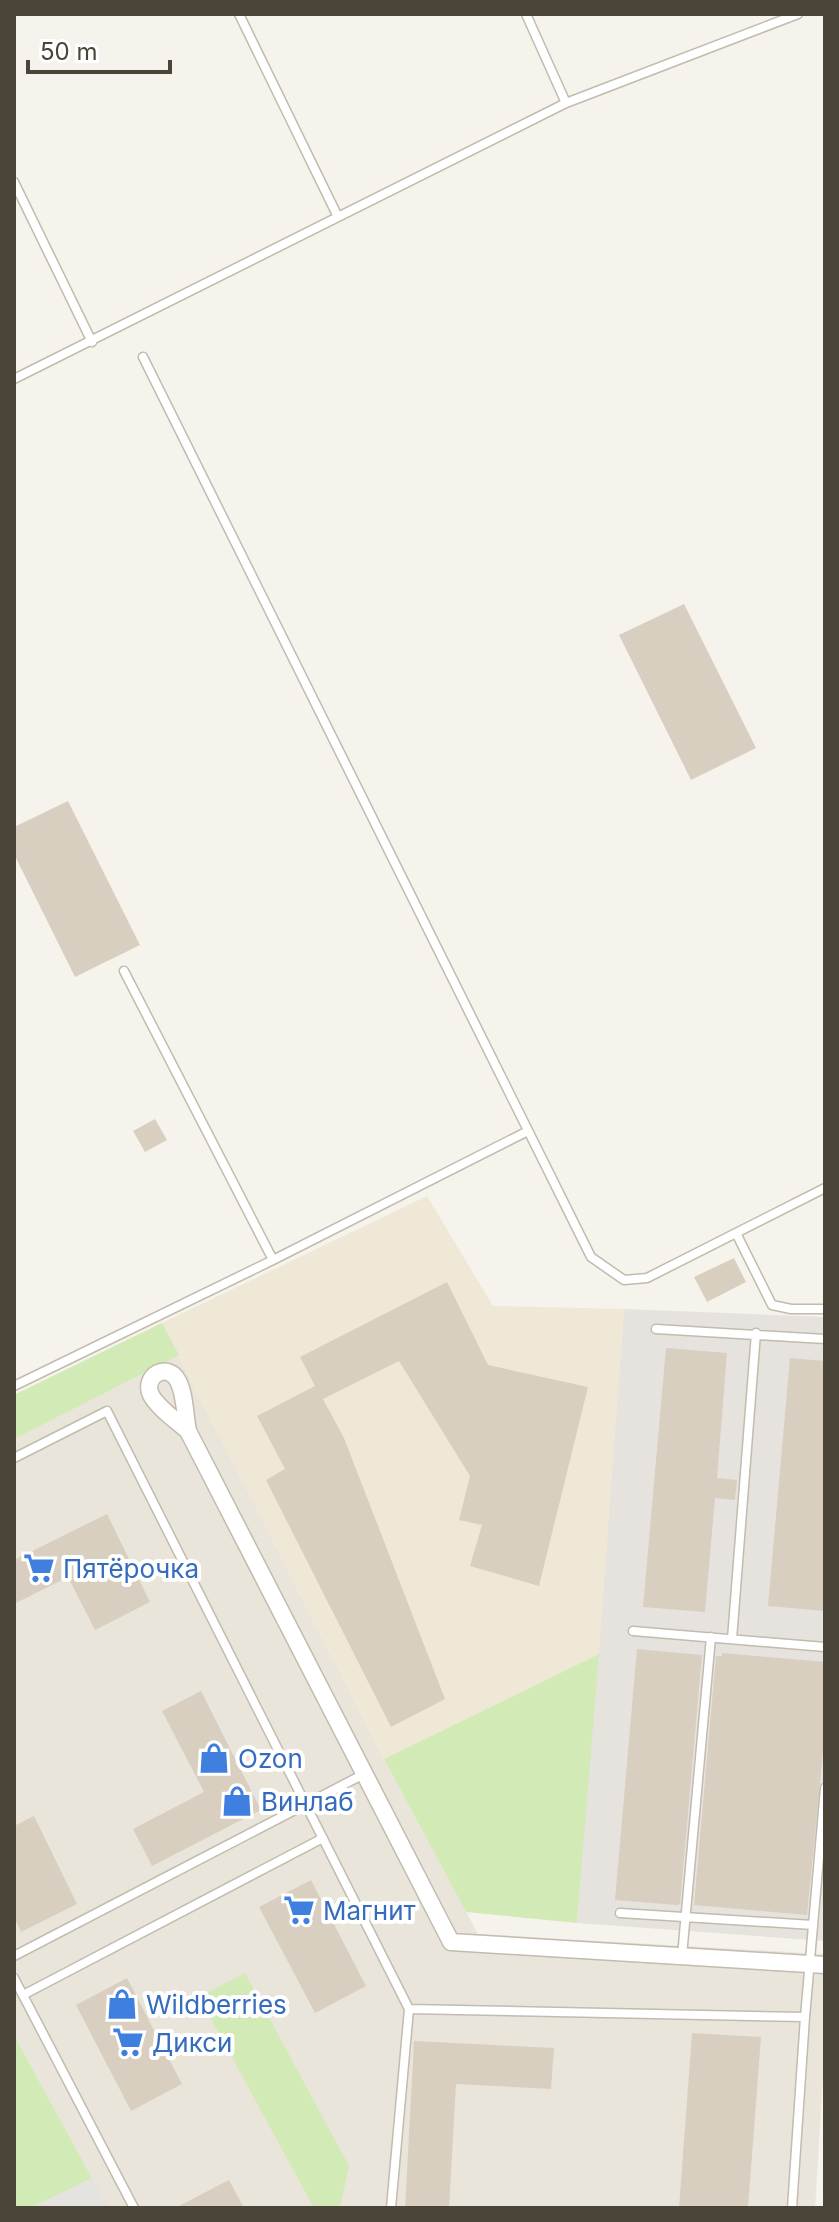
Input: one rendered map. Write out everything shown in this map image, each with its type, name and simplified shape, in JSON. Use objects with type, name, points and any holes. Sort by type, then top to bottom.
[{"type":"street","points":[[188,1431],[451,1942],[817,1964]]},
{"type":"lane","points":[[239,14],[338,217]]},
{"type":"lane","points":[[526,14],[566,103]]},
{"type":"lane","points":[[14,379],[566,103],[798,14]]},
{"type":"lane","points":[[14,182],[92,342]]},
{"type":"lane","points":[[143,357],[591,1257],[624,1280],[647,1278],[825,1188]]},
{"type":"lane","points":[[124,971],[273,1260]]},
{"type":"lane","points":[[14,1386],[528,1131]]},
{"type":"lane","points":[[736,1233],[772,1305],[791,1309],[825,1309]]},
{"type":"lane","points":[[656,1329],[825,1339]]},
{"type":"lane","points":[[732,1639],[756,1333]]},
{"type":"lane","points":[[14,1458],[107,1411],[409,2009],[391,2208]]},
{"type":"lane","points":[[633,1631],[825,1647]]},
{"type":"lane","points":[[682,1956],[711,1637]]},
{"type":"lane","points":[[14,1956],[364,1774]]},
{"type":"lane","points":[[792,2208],[805,2017],[817,1964],[813,1925],[825,1788]]},
{"type":"lane","points":[[23,1995],[323,1838]]},
{"type":"lane","points":[[620,1913],[813,1925]]},
{"type":"lane","points":[[14,1978],[134,2208]]},
{"type":"lane","points":[[409,2009],[805,2017]]},
{"type":"shaded area","points":[[427,1196],[493,1306],[624,1309],[599,1654],[384,1759],[162,1323]]},
{"type":"shaded area","points":[[624,1309],[825,1317],[825,1941],[577,1923]]},
{"type":"shaded area","points":[[162,1323],[384,1759],[478,1934],[825,1954],[825,2043],[815,2208],[31,2208],[92,2178],[14,2035],[14,1395]]},
{"type":"shaded area","points":[[92,2178],[109,2208],[31,2208]]},
{"type":"green space","points":[[162,1323],[179,1355],[14,1439],[14,1395]]},
{"type":"green space","points":[[599,1654],[577,1923],[466,1912],[384,1759]]},
{"type":"green space","points":[[245,1973],[349,2166],[340,2208],[314,2208],[199,1997]]},
{"type":"green space","points":[[14,2035],[92,2178],[31,2208],[14,2208]]},
{"type":"building","points":[[684,604],[756,748],[691,780],[619,635]]},
{"type":"building","points":[[68,801],[140,945],[75,977],[14,854],[14,827]]},
{"type":"building","points":[[155,1119],[167,1140],[145,1152],[133,1131]]},
{"type":"building","points":[[734,1258],[746,1282],[707,1302],[694,1277]]},
{"type":"building","points":[[447,1282],[488,1365],[588,1387],[539,1586],[470,1566],[482,1525],[459,1520],[470,1476],[399,1361],[323,1399],[344,1438],[445,1699],[391,1727],[266,1480],[285,1469],[257,1416],[315,1386],[300,1357]]},
{"type":"building","points":[[666,1348],[727,1353],[717,1478],[737,1480],[735,1500],[715,1498],[705,1612],[643,1607]]},
{"type":"building","points":[[790,1358],[825,1361],[825,1611],[768,1606]]},
{"type":"building","points":[[107,1514],[150,1602],[95,1630],[68,1577],[14,1604],[14,1560]]},
{"type":"building","points":[[637,1649],[702,1655],[680,1904],[677,1905],[615,1900]]},
{"type":"building","points":[[722,1653],[825,1662],[825,1732],[807,1915],[694,1905],[716,1656],[722,1656]]},
{"type":"building","points":[[201,1691],[261,1810],[152,1866],[133,1829],[204,1792],[162,1711]]},
{"type":"building","points":[[34,1816],[77,1904],[21,1932],[14,1917],[14,1826]]},
{"type":"building","points":[[311,1880],[366,1986],[315,2013],[259,1907]]},
{"type":"building","points":[[127,1978],[182,2084],[131,2111],[76,2005]]},
{"type":"building","points":[[692,2033],[761,2037],[748,2208],[679,2208]]},
{"type":"building","points":[[414,2041],[554,2048],[551,2089],[456,2084],[449,2208],[405,2208]]},
{"type":"building","points":[[229,2180],[244,2208],[175,2208]]},
{"type":"place","name":"Пятёрочка","points":[[39,1568]]},
{"type":"place","name":"Ozon","points":[[214,1758]]},
{"type":"place","name":"Винлаб","points":[[237,1801]]},
{"type":"place","name":"Магнит","points":[[299,1910]]},
{"type":"place","name":"Wildberries","points":[[122,2004]]},
{"type":"place","name":"Дикси","points":[[128,2042]]}]
